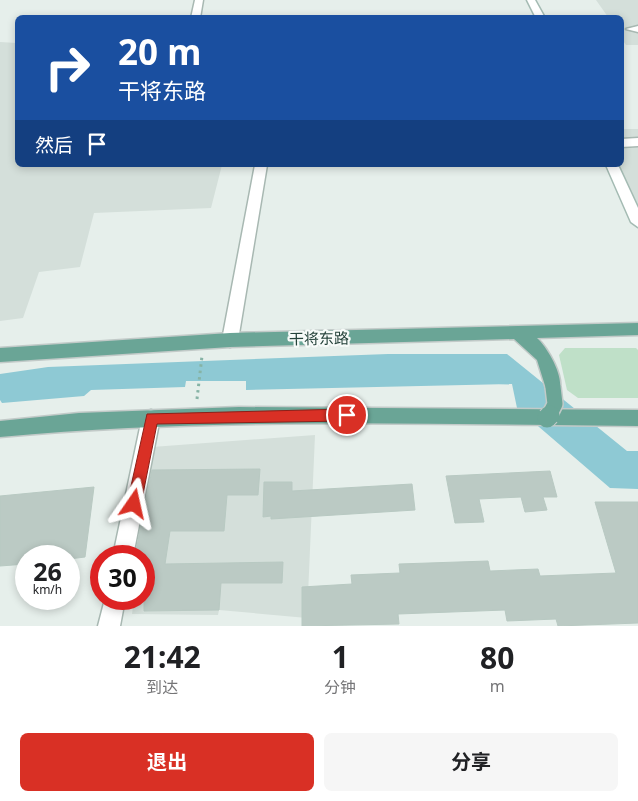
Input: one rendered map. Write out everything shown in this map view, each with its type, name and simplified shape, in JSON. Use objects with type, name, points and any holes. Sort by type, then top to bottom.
[{"type":"main road","name":"干将东路","points":[[0,355],[230,340],[638,329]]},
{"type":"main road","points":[[518,332],[539,348],[545,358],[557,400],[555,409],[547,418]]},
{"type":"main road","points":[[0,429],[61,423],[151,418],[312,415],[638,418]]},
{"type":"street","points":[[196,15],[199,0]]},
{"type":"street","points":[[531,0],[539,15]]},
{"type":"street","points":[[624,143],[638,142]]},
{"type":"street","points":[[230,340],[261,167]]},
{"type":"street","points":[[613,167],[638,222]]},
{"type":"street","points":[[126,545],[151,418]]},
{"type":"street","points":[[109,626],[113,610]]},
{"type":"path","points":[[197,399],[202,356]]},
{"type":"shaded area","points":[[596,0],[638,0],[638,45],[626,45],[624,42],[624,15],[607,15]]},
{"type":"shaded area","points":[[0,42],[15,43],[15,167],[221,167],[211,208],[94,213],[80,267],[39,272],[23,318],[0,321]]},
{"type":"shaded area","points":[[624,129],[638,129],[638,208],[619,167],[624,167]]},
{"type":"shaded area","points":[[315,435],[307,618],[219,610],[218,615],[132,614],[133,610],[155,610],[155,545],[138,545],[144,471],[152,447]]},
{"type":"green space","points":[[565,348],[636,348],[638,350],[638,398],[578,398],[567,390],[559,355]]},
{"type":"water","points":[[388,354],[507,354],[627,451],[638,451],[638,489],[610,488],[517,408],[512,384],[246,390],[246,381],[186,381],[185,387],[91,390],[84,396],[2,403],[0,400],[0,374],[48,367]]},
{"type":"building","points":[[260,469],[258,495],[227,495],[224,531],[170,531],[165,564],[283,562],[282,583],[221,583],[219,610],[144,611],[155,610],[155,545],[137,545],[152,470]]},
{"type":"building","points":[[550,471],[557,497],[543,497],[547,510],[525,512],[521,497],[479,499],[484,522],[455,523],[446,476]]},
{"type":"building","points":[[264,482],[292,482],[292,491],[412,484],[415,510],[271,519],[271,516],[263,517]]},
{"type":"building","points":[[94,487],[85,557],[80,558],[80,545],[15,545],[15,565],[0,566],[0,496]]},
{"type":"building","points":[[595,502],[638,502],[638,623],[558,626],[556,619],[507,621],[505,610],[398,614],[399,624],[302,626],[302,587],[352,584],[351,575],[400,573],[399,564],[488,561],[490,571],[538,569],[540,576],[616,573]]},
{"type":"route","points":[[134,504],[151,418],[347,415]]}]
